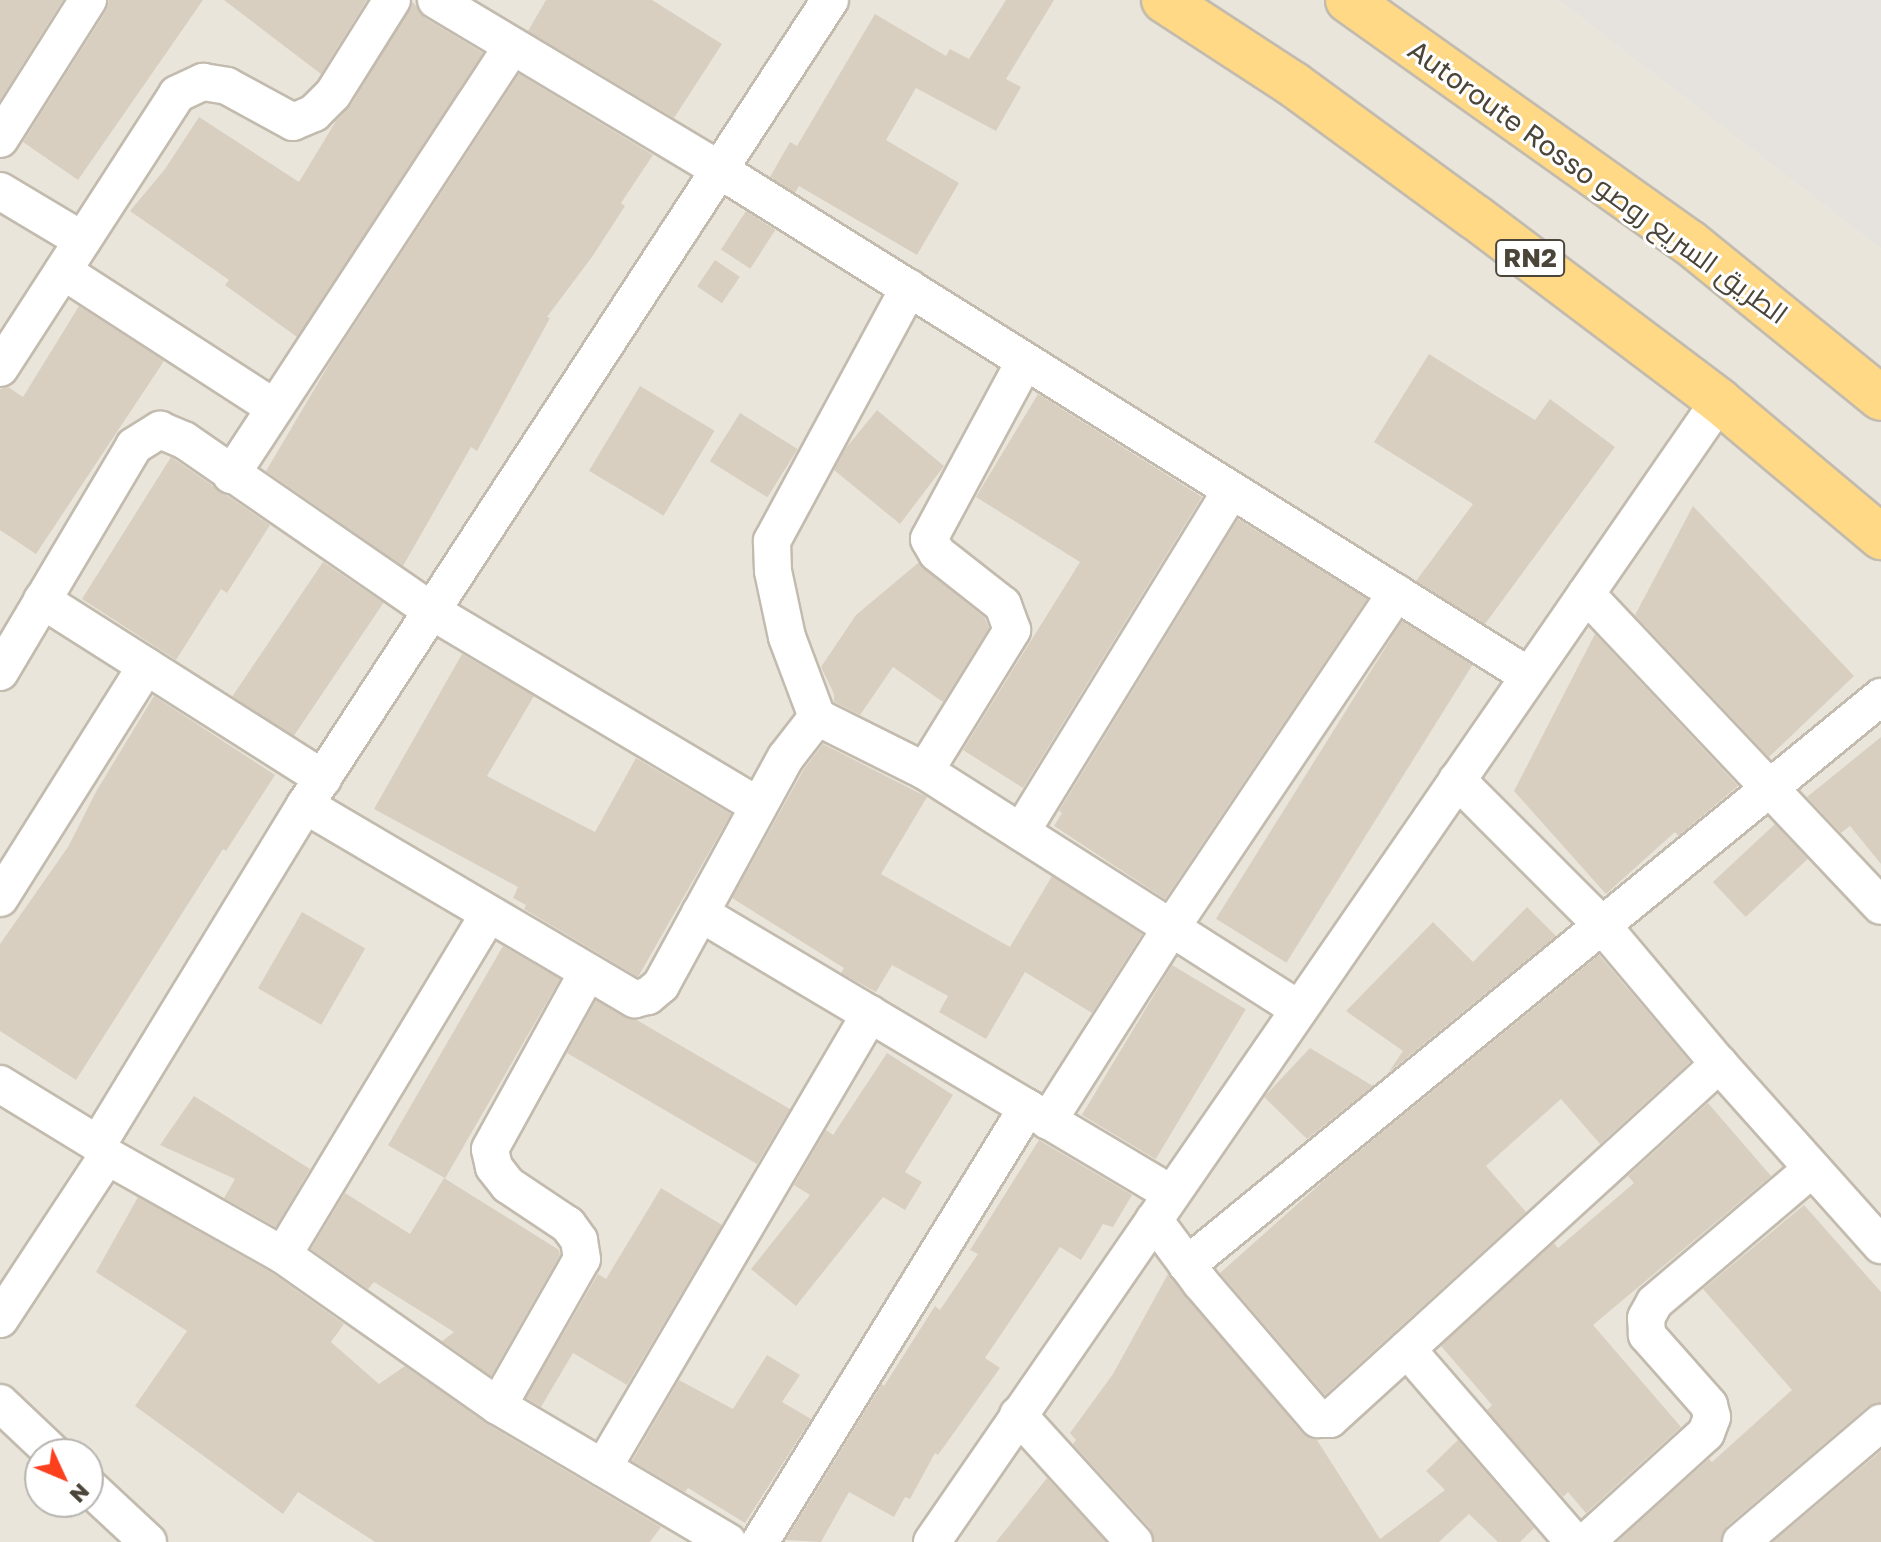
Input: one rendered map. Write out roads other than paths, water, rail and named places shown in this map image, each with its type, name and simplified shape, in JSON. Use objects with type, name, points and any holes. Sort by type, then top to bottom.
[{"type":"highway","name":"RN2","points":[[1164,0],[1330,111],[1719,401],[1881,537]]},
{"type":"highway","name":"Autoroute Rosso الطريق السريع روصو","points":[[1348,0],[1689,242],[1881,398]]},
{"type":"street","points":[[0,139],[88,0]]},
{"type":"street","points":[[0,368],[177,94],[203,82],[227,86],[293,122],[304,118],[314,113],[333,94],[392,0]]},
{"type":"street","points":[[436,0],[511,48],[718,169],[1529,676]]},
{"type":"street","points":[[0,1319],[314,791],[830,0]]},
{"type":"street","points":[[231,475],[511,48]]},
{"type":"street","points":[[0,191],[82,240]]},
{"type":"street","points":[[63,271],[275,408]]},
{"type":"street","points":[[909,288],[772,541],[773,571],[787,637],[817,717],[925,771],[1299,1009]]},
{"type":"street","points":[[925,771],[1012,630],[1003,605],[937,553],[929,539],[1025,361]]},
{"type":"street","points":[[932,1542],[1719,401]]},
{"type":"street","points":[[0,672],[11,627],[42,600],[134,446],[160,430],[184,440],[433,612],[759,806]]},
{"type":"street","points":[[1021,832],[1231,490]]},
{"type":"street","points":[[760,1542],[1038,1114],[1171,928],[1396,593]]},
{"type":"street","points":[[1586,594],[1770,785],[1881,906]]},
{"type":"street","points":[[42,600],[146,666],[488,915],[635,999],[648,996],[661,985],[786,757],[817,717]]},
{"type":"street","points":[[0,898],[146,666]]},
{"type":"street","points":[[1187,1265],[1881,697]]},
{"type":"street","points":[[1457,780],[1601,924],[1719,1064],[1881,1245]]},
{"type":"street","points":[[700,913],[1038,1114],[1163,1207],[1187,1265],[1318,1419],[1330,1419],[1719,1064]]},
{"type":"street","points":[[283,1255],[488,915]]},
{"type":"street","points":[[498,1406],[582,1259],[579,1240],[568,1225],[508,1185],[494,1167],[490,1149],[587,973]]},
{"type":"street","points":[[603,1468],[870,1014]]},
{"type":"street","points":[[0,1084],[103,1150],[283,1255],[498,1406],[728,1542]]},
{"type":"street","points":[[1586,1542],[1706,1433],[1712,1417],[1709,1405],[1647,1335],[1646,1318],[1655,1302],[1812,1169]]},
{"type":"street","points":[[1407,1349],[1574,1542]]},
{"type":"street","points":[[0,1403],[37,1438]]},
{"type":"street","points":[[1018,1415],[1134,1542]]},
{"type":"street","points":[[1741,1542],[1881,1423]]},
{"type":"street","points":[[104,1501],[148,1542]]}]
